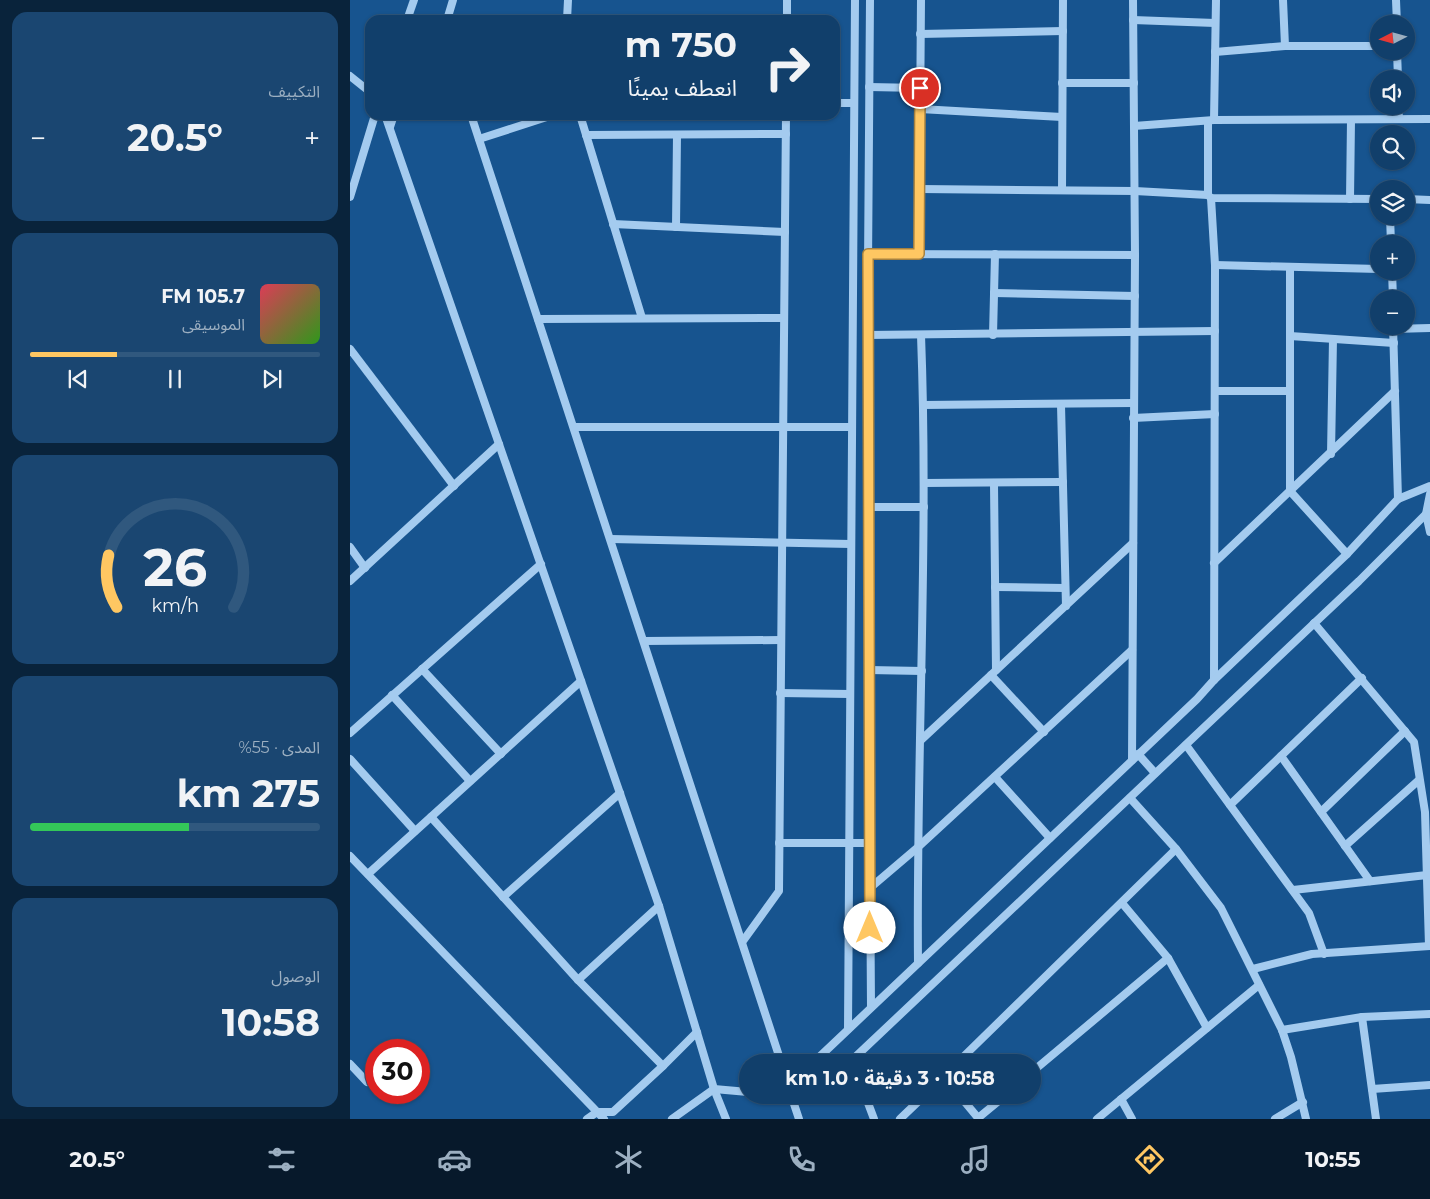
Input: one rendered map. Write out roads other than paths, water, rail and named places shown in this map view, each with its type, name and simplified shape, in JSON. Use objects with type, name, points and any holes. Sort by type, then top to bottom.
[{"type":"street","points":[[409,15],[414,0]]},
{"type":"street","points":[[448,15],[453,0]]},
{"type":"street","points":[[567,15],[568,0]]},
{"type":"street","points":[[787,0],[787,15]]},
{"type":"street","points":[[848,1029],[855,0]]},
{"type":"street","points":[[870,0],[867,334],[871,1007]]},
{"type":"street","points":[[919,254],[921,0]]},
{"type":"street","points":[[1062,190],[1063,0]]},
{"type":"street","points":[[1132,760],[1133,403],[1136,255],[1133,0]]},
{"type":"street","points":[[1214,680],[1215,265],[1210,197],[1216,0]]},
{"type":"street","points":[[1283,0],[1285,46]]},
{"type":"street","points":[[1396,0],[1397,15]]},
{"type":"street","points":[[1133,20],[1215,23]]},
{"type":"street","points":[[920,34],[1063,31]]},
{"type":"street","points":[[1215,52],[1285,46],[1370,46]]},
{"type":"street","points":[[350,76],[365,88]]},
{"type":"street","points":[[1062,83],[1134,83]]},
{"type":"street","points":[[869,87],[920,88]]},
{"type":"street","points":[[840,103],[854,103]]},
{"type":"street","points":[[920,109],[1062,117]]},
{"type":"street","points":[[1134,126],[1211,120],[1430,119]]},
{"type":"street","points":[[350,197],[373,120]]},
{"type":"street","points":[[387,120],[659,906],[714,1089],[726,1119]]},
{"type":"street","points":[[390,127],[392,120]]},
{"type":"street","points":[[473,120],[778,1054]]},
{"type":"street","points":[[479,139],[538,120]]},
{"type":"street","points":[[582,120],[642,318]]},
{"type":"street","points":[[743,941],[779,891],[786,120]]},
{"type":"street","points":[[1350,199],[1351,120]]},
{"type":"street","points":[[586,135],[786,134]]},
{"type":"street","points":[[676,227],[677,135]]},
{"type":"street","points":[[920,188],[1135,191],[1210,197],[1370,199]]},
{"type":"street","points":[[1415,199],[1430,200]]},
{"type":"street","points":[[613,224],[785,232]]},
{"type":"street","points":[[868,254],[1136,255]]},
{"type":"street","points":[[993,335],[994,254]]},
{"type":"street","points":[[1215,265],[1370,269]]},
{"type":"street","points":[[1290,267],[1290,491],[1347,554]]},
{"type":"street","points":[[994,293],[1135,296]]},
{"type":"street","points":[[538,319],[784,318]]},
{"type":"street","points":[[1415,328],[1430,328]]},
{"type":"street","points":[[867,334],[921,336],[1215,332]]},
{"type":"street","points":[[1393,335],[1398,500]]},
{"type":"street","points":[[918,963],[917,848],[921,740],[924,507],[924,405],[921,336]]},
{"type":"street","points":[[1290,336],[1394,343]]},
{"type":"street","points":[[1331,454],[1332,339]]},
{"type":"street","points":[[350,349],[454,486]]},
{"type":"street","points":[[1215,391],[1290,391]]},
{"type":"street","points":[[1214,563],[1331,454],[1395,391]]},
{"type":"street","points":[[924,405],[1133,403]]},
{"type":"street","points":[[1061,405],[1066,606]]},
{"type":"street","points":[[1133,418],[1215,414]]},
{"type":"street","points":[[574,427],[852,426]]},
{"type":"street","points":[[350,581],[499,444]]},
{"type":"street","points":[[924,483],[994,484],[1063,482]]},
{"type":"street","points":[[994,484],[994,672],[1044,732]]},
{"type":"street","points":[[822,1054],[1347,554],[1398,500],[1430,486]]},
{"type":"street","points":[[1430,494],[1426,514],[1430,532]]},
{"type":"street","points":[[868,507],[924,507]]},
{"type":"street","points":[[859,1054],[1314,623],[1426,514]]},
{"type":"street","points":[[611,539],[851,544]]},
{"type":"street","points":[[921,740],[1133,543]]},
{"type":"street","points":[[350,547],[365,568]]},
{"type":"street","points":[[350,720],[353,730],[541,564]]},
{"type":"street","points":[[995,587],[1065,588]]},
{"type":"street","points":[[1254,969],[1312,954],[1429,946],[1425,812],[1414,742],[1314,623]]},
{"type":"street","points":[[644,641],[781,640]]},
{"type":"street","points":[[870,888],[917,848],[1132,650]]},
{"type":"street","points":[[422,669],[501,754]]},
{"type":"street","points":[[869,670],[922,671]]},
{"type":"street","points":[[1230,805],[1362,678]]},
{"type":"street","points":[[368,874],[581,681]]},
{"type":"street","points":[[780,693],[850,694]]},
{"type":"street","points":[[392,695],[470,781]]},
{"type":"street","points":[[1321,812],[1405,731]]},
{"type":"street","points":[[1186,745],[1309,913],[1324,954]]},
{"type":"street","points":[[1138,754],[1155,774]]},
{"type":"street","points":[[1281,756],[1370,881]]},
{"type":"street","points":[[350,759],[415,831]]},
{"type":"street","points":[[995,777],[1050,838]]},
{"type":"street","points":[[1345,846],[1419,780]]},
{"type":"street","points":[[502,897],[620,793]]},
{"type":"street","points":[[1130,798],[1176,849],[1221,908],[1254,969],[1259,985],[1282,1030],[1303,1102],[1306,1119]]},
{"type":"street","points":[[431,817],[578,980],[663,1066]]},
{"type":"street","points":[[779,843],[870,843]]},
{"type":"street","points":[[966,1054],[1176,849]]},
{"type":"street","points":[[350,856],[604,1119]]},
{"type":"street","points":[[1293,890],[1426,875]]},
{"type":"street","points":[[1122,903],[1168,958],[1207,1028]]},
{"type":"street","points":[[578,980],[659,906]]},
{"type":"street","points":[[1041,1064],[1168,958]]},
{"type":"street","points":[[1096,1119],[1259,985]]},
{"type":"street","points":[[1282,1030],[1362,1017],[1430,1014]]},
{"type":"street","points":[[1362,1017],[1376,1119]]},
{"type":"street","points":[[587,1119],[597,1112],[613,1112],[697,1032]]},
{"type":"street","points":[[350,1064],[365,1080]]},
{"type":"street","points":[[1372,1089],[1430,1085]]},
{"type":"street","points":[[672,1119],[714,1089],[739,1091]]},
{"type":"street","points":[[1121,1099],[1132,1119]]},
{"type":"street","points":[[1276,1119],[1303,1102]]},
{"type":"street","points":[[794,1104],[799,1119]]},
{"type":"street","points":[[868,1104],[874,1119]]},
{"type":"street","points":[[900,1119],[916,1104]]},
{"type":"street","points":[[966,1104],[978,1119],[996,1104]]}]
